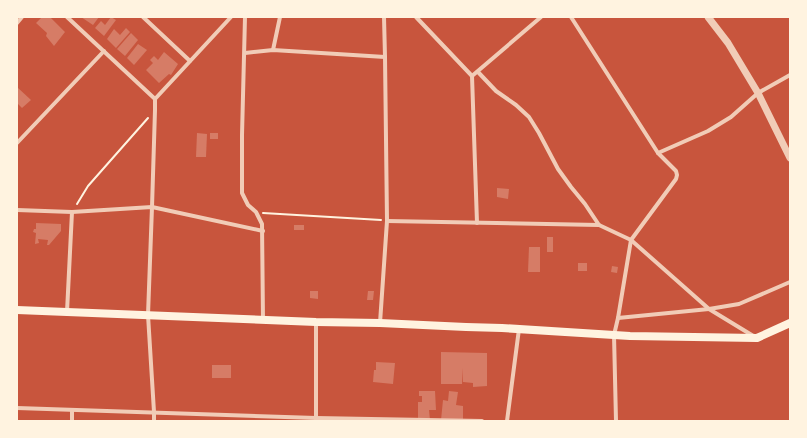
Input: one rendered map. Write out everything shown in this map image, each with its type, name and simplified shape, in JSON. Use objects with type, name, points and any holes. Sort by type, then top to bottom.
[{"type":"main road","points":[[17,310],[316,322],[380,323],[614,335],[757,338],[790,323]]},
{"type":"street","points":[[17,23],[22,17]]},
{"type":"street","points":[[68,17],[154,99],[155,110],[148,315],[154,421]]},
{"type":"street","points":[[143,17],[190,61]]},
{"type":"street","points":[[222,17],[227,22]]},
{"type":"street","points":[[154,99],[231,17]]},
{"type":"street","points":[[245,17],[242,193],[248,205],[256,212],[262,224],[263,320]]},
{"type":"street","points":[[274,50],[280,17]]},
{"type":"street","points":[[380,323],[387,221],[386,57],[384,17]]},
{"type":"street","points":[[416,17],[472,76],[477,223]]},
{"type":"street","points":[[472,76],[541,17]]},
{"type":"street","points":[[571,17],[658,152],[676,171],[677,175],[676,179],[631,240],[614,335],[616,421]]},
{"type":"street","points":[[708,17],[728,43],[758,93],[790,158]]},
{"type":"street","points":[[245,53],[274,50],[386,57]]},
{"type":"street","points":[[17,143],[104,51]]},
{"type":"street","points":[[478,72],[496,91],[516,105],[529,117],[558,169],[599,225]]},
{"type":"street","points":[[658,152],[708,130],[731,117],[758,93],[790,75]]},
{"type":"street","points":[[17,210],[72,212],[152,207],[263,231]]},
{"type":"street","points":[[67,312],[72,212]]},
{"type":"street","points":[[387,221],[599,225],[631,240],[708,309],[757,338]]},
{"type":"street","points":[[618,318],[708,309],[739,304],[790,282]]},
{"type":"street","points":[[316,322],[316,420]]},
{"type":"street","points":[[507,421],[519,329]]},
{"type":"street","points":[[17,408],[232,415],[316,420],[482,421]]},
{"type":"street","points":[[72,410],[72,421]]},
{"type":"street","points":[[232,415],[232,421]]},
{"type":"path","points":[[72,212],[88,186],[155,110]]},
{"type":"path","points":[[256,212],[387,221]]},
{"type":"building","points":[[42,17],[50,17],[65,32],[54,46],[46,36],[47,33],[36,23]]},
{"type":"building","points":[[81,17],[99,17],[93,25]]},
{"type":"building","points":[[111,17],[116,20],[104,36],[95,28],[101,21],[105,25]]},
{"type":"building","points":[[126,28],[130,32],[116,48],[107,39],[114,29],[120,35]]},
{"type":"building","points":[[131,33],[138,40],[125,56],[117,49]]},
{"type":"building","points":[[138,44],[147,50],[134,65],[127,58]]},
{"type":"building","points":[[164,52],[178,64],[171,75],[169,74],[159,83],[146,70],[153,63],[150,60],[154,56],[158,60]]},
{"type":"building","points":[[17,87],[31,100],[22,108],[17,103]]},
{"type":"building","points":[[197,133],[207,134],[206,157],[196,157]]},
{"type":"building","points":[[210,133],[218,133],[218,139],[210,139]]},
{"type":"building","points":[[497,188],[509,189],[508,199],[497,197]]},
{"type":"building","points":[[36,223],[61,224],[61,231],[49,245],[47,245],[48,240],[38,239],[39,243],[35,244],[36,233],[33,232],[34,229],[36,229]]},
{"type":"building","points":[[294,225],[304,225],[304,230],[294,230]]},
{"type":"building","points":[[547,237],[553,237],[553,252],[547,252]]},
{"type":"building","points":[[529,247],[540,247],[540,272],[528,272]]},
{"type":"building","points":[[578,263],[587,263],[587,271],[578,271]]},
{"type":"building","points":[[612,266],[618,267],[617,273],[611,272]]},
{"type":"building","points":[[310,291],[318,291],[318,299],[310,298]]},
{"type":"building","points":[[368,291],[374,291],[373,300],[367,300]]},
{"type":"building","points":[[441,352],[487,353],[487,386],[473,387],[473,383],[463,382],[463,368],[462,384],[441,384]]},
{"type":"building","points":[[376,362],[395,363],[393,384],[373,382]]},
{"type":"building","points":[[212,365],[231,365],[231,378],[212,378]]},
{"type":"building","points":[[419,391],[435,391],[436,410],[429,410],[430,420],[418,419],[418,402],[422,402],[422,396],[419,396]]},
{"type":"building","points":[[449,391],[458,392],[456,405],[463,406],[463,421],[441,420],[443,400],[448,401]]}]
